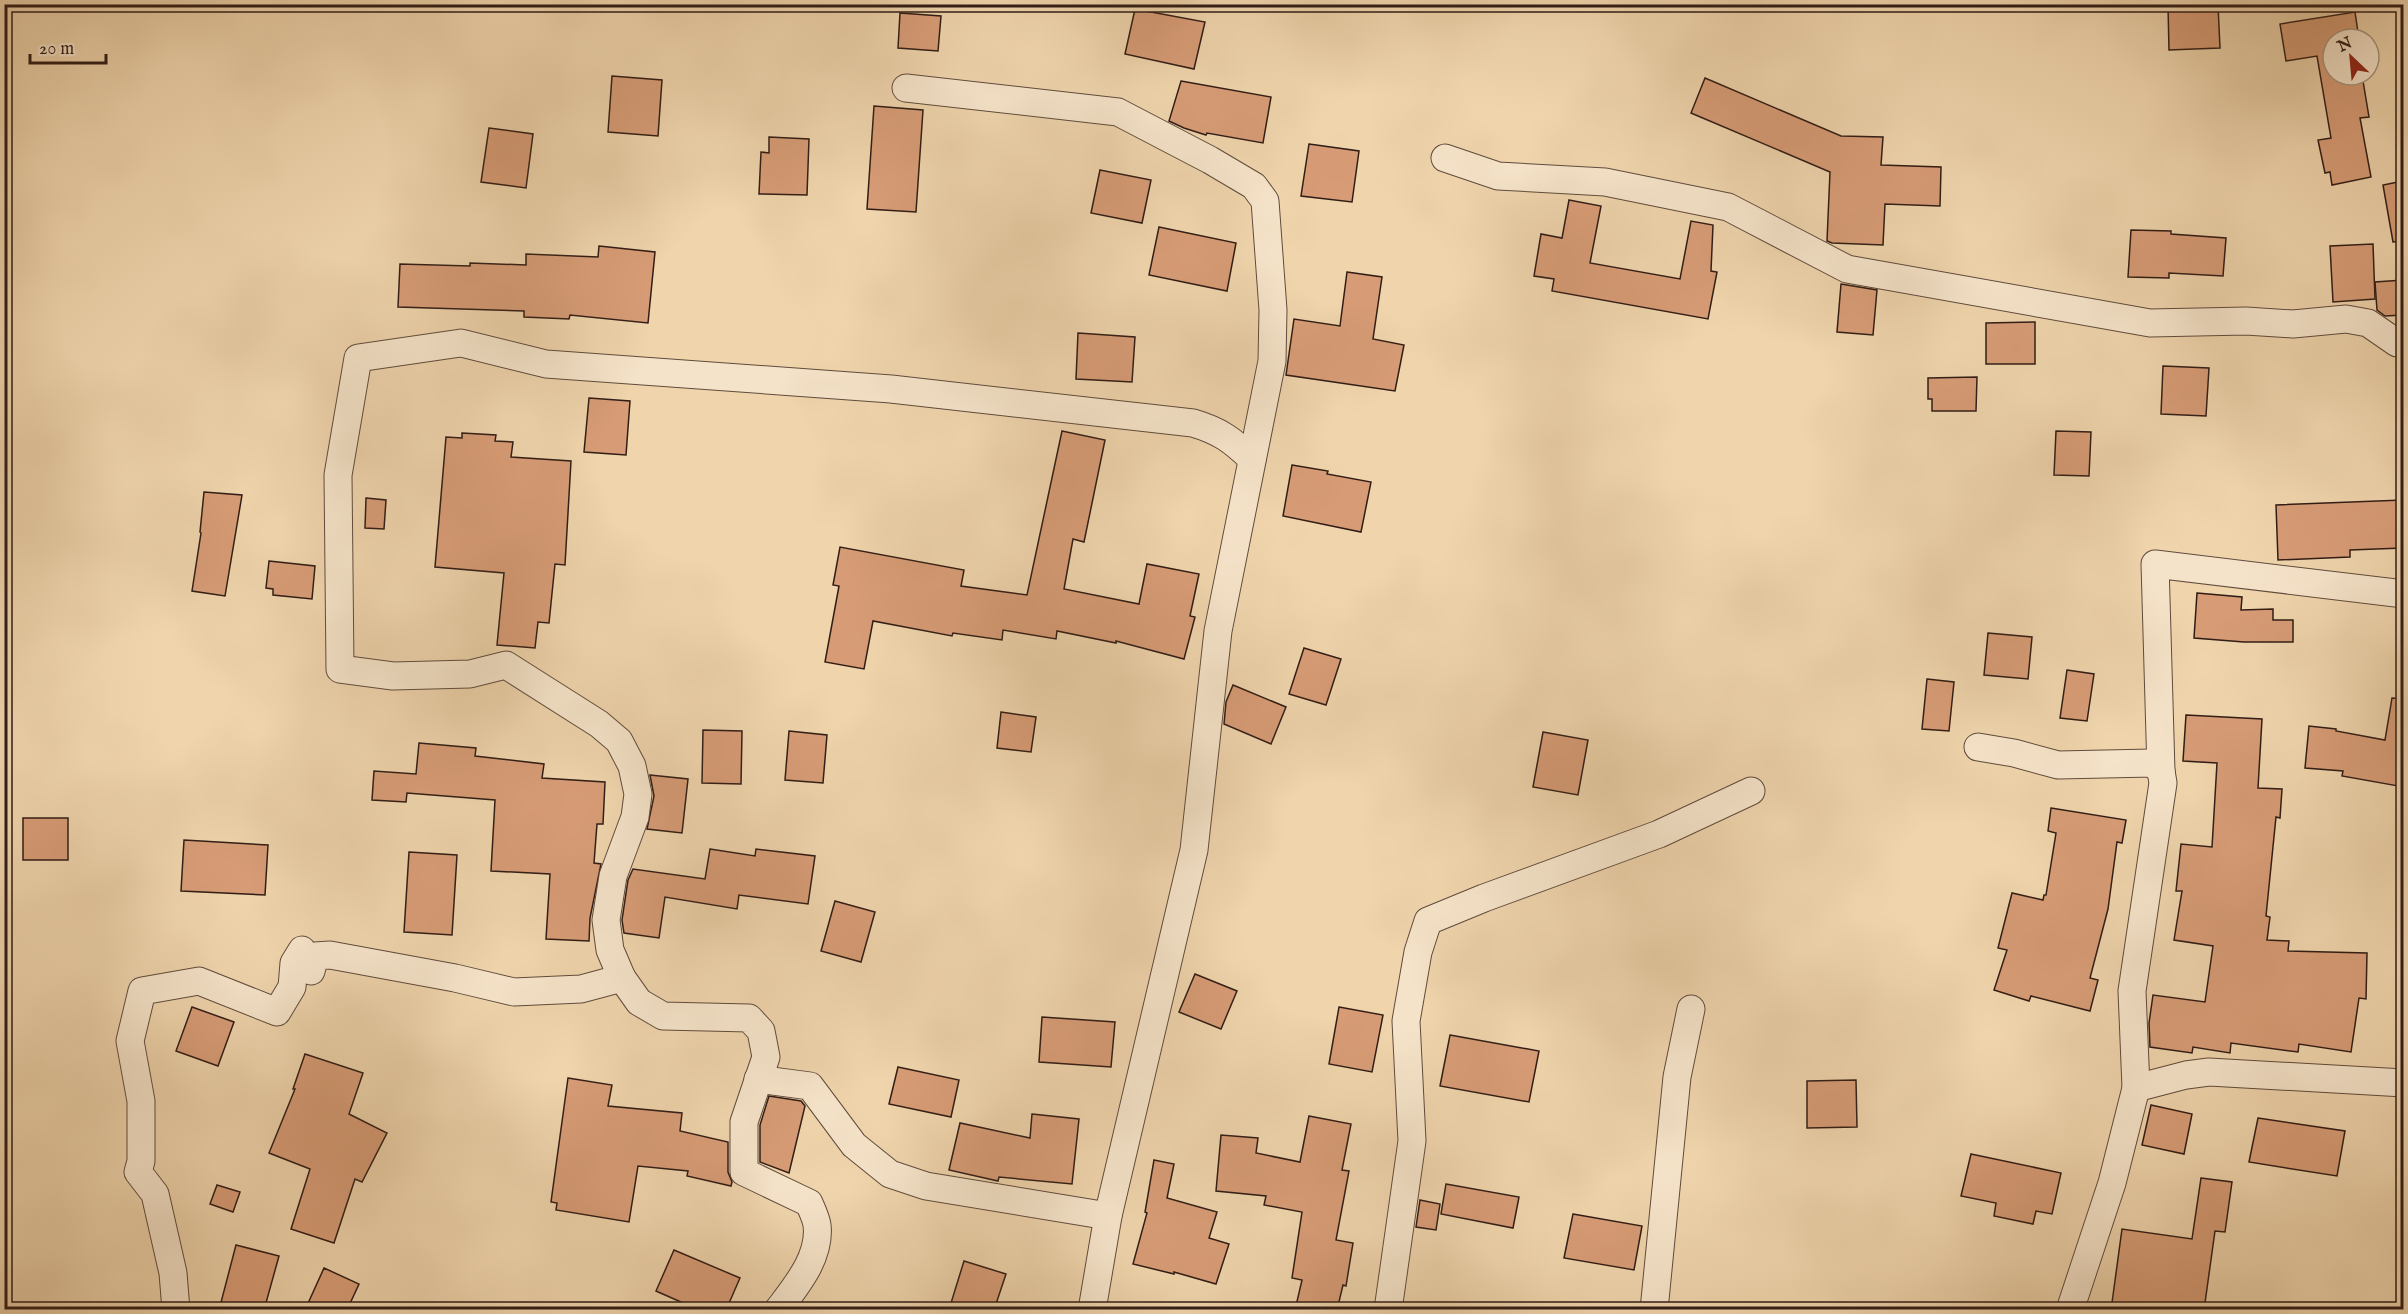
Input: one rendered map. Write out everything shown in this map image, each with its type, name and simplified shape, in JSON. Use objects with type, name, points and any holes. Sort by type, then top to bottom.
[{"type":"street","points":[[906,88],[1118,112],[1210,160],[1254,186],[1265,201],[1273,330],[1272,361],[1218,631],[1194,850],[1108,1216],[1092,1310]]},
{"type":"street","points":[[1446,158],[1498,176],[1605,182],[1728,207],[1847,269],[2150,323],[2246,321],[2293,324],[2346,319],[2368,323],[2397,343],[2403,341]]},
{"type":"street","points":[[778,1310],[801,1280],[815,1249],[817,1225],[809,1203],[744,1172],[744,1122],[766,1057],[761,1031],[748,1018],[663,1016],[639,1002],[622,978],[610,950],[606,920],[613,876],[635,817],[638,794],[632,766],[619,741],[599,724],[506,665],[470,674],[393,676],[340,669],[338,475],[358,358],[460,343],[546,364],[891,389],[1193,423],[1215,430],[1232,440],[1252,459]]},
{"type":"street","points":[[2070,1310],[2112,1183],[2136,1088],[2132,991],[2163,783],[2155,564],[2403,594]]},
{"type":"street","points":[[1978,747],[2014,753],[2058,765],[2152,763],[2162,771]]},
{"type":"street","points":[[1388,1310],[1412,1141],[1406,1021],[1418,952],[1428,921],[1659,834],[1751,791]]},
{"type":"street","points":[[176,1310],[173,1273],[154,1194],[138,1172],[141,1161],[141,1101],[130,1041],[142,991],[199,981],[277,1012],[292,987],[294,963],[302,950],[311,971],[315,956],[330,955],[455,978],[514,992],[581,989],[622,978]]},
{"type":"street","points":[[1654,1310],[1677,1077],[1691,1009]]},
{"type":"street","points":[[2136,1088],[2186,1075],[2209,1072],[2403,1083]]},
{"type":"street","points":[[758,1078],[810,1086],[854,1145],[890,1174],[926,1186],[1108,1216]]},
{"type":"building","points":[[2218,5],[2220,48],[2169,50],[2168,6]]},
{"type":"building","points":[[1135,9],[1205,22],[1194,69],[1125,54]]},
{"type":"building","points":[[2355,12],[2357,27],[2321,27],[2321,79],[2317,56],[2286,61],[2280,24]]},
{"type":"building","points":[[900,13],[941,16],[938,51],[898,48]]},
{"type":"building","points":[[612,76],[662,80],[658,136],[608,132]]},
{"type":"building","points":[[1705,78],[1841,136],[1883,137],[1881,165],[1941,167],[1940,206],[1885,204],[1883,245],[1827,241],[1830,172],[1691,113]]},
{"type":"building","points":[[1181,81],[1271,97],[1263,143],[1207,133],[1206,135],[1169,121]]},
{"type":"building","points":[[2322,87],[2364,87],[2369,117],[2360,118],[2371,177],[2332,185],[2330,172],[2325,173],[2318,140],[2331,138]]},
{"type":"building","points":[[874,106],[923,110],[916,212],[867,209]]},
{"type":"building","points":[[489,128],[533,134],[526,188],[481,182]]},
{"type":"building","points":[[769,137],[809,139],[807,195],[759,194],[761,152],[769,153]]},
{"type":"building","points":[[1309,144],[1359,151],[1352,202],[1301,196]]},
{"type":"building","points":[[1100,170],[1151,180],[1142,223],[1091,213]]},
{"type":"building","points":[[2403,181],[2403,241],[2393,242],[2383,185]]},
{"type":"building","points":[[1569,200],[1601,206],[1590,263],[1680,279],[1691,221],[1713,225],[1711,271],[1717,272],[1708,319],[1552,291],[1554,279],[1534,276],[1541,234],[1562,238]]},
{"type":"building","points":[[1159,227],[1236,243],[1227,291],[1149,275]]},
{"type":"building","points":[[2131,230],[2171,231],[2171,234],[2226,238],[2223,276],[2169,273],[2169,278],[2128,277]]},
{"type":"building","points":[[2373,244],[2375,299],[2333,302],[2330,246]]},
{"type":"building","points":[[599,246],[655,252],[648,323],[570,315],[569,319],[524,317],[524,311],[398,307],[400,264],[526,265],[526,254],[598,257]]},
{"type":"building","points":[[1347,272],[1382,277],[1373,339],[1404,345],[1395,391],[1286,375],[1294,319],[1340,326]]},
{"type":"building","points":[[2403,280],[2403,315],[2385,316],[2377,310],[2375,282]]},
{"type":"building","points":[[1841,284],[1877,290],[1873,335],[1837,332]]},
{"type":"building","points":[[2035,322],[2035,364],[1986,364],[1986,323]]},
{"type":"building","points":[[1078,333],[1135,337],[1132,382],[1076,379]]},
{"type":"building","points":[[2163,366],[2209,368],[2206,416],[2161,414]]},
{"type":"building","points":[[1977,377],[1976,411],[1932,411],[1932,399],[1928,399],[1928,378]]},
{"type":"building","points":[[589,398],[630,401],[626,455],[584,452]]},
{"type":"building","points":[[1062,431],[1105,440],[1084,542],[1073,539],[1064,589],[1139,604],[1147,564],[1199,574],[1190,616],[1195,617],[1184,659],[1116,641],[1116,643],[1057,631],[1056,639],[1003,630],[1002,640],[953,633],[952,636],[873,621],[864,669],[825,662],[839,586],[833,585],[840,547],[964,570],[961,586],[1027,595]]},
{"type":"building","points":[[2056,431],[2091,432],[2089,476],[2054,475]]},
{"type":"building","points":[[462,433],[496,435],[495,441],[513,442],[511,457],[571,461],[565,565],[555,564],[549,623],[538,622],[535,648],[497,645],[504,573],[435,567],[446,437],[462,438]]},
{"type":"building","points":[[1292,465],[1371,482],[1361,532],[1283,516]]},
{"type":"building","points":[[204,492],[242,495],[225,596],[192,591],[201,533]]},
{"type":"building","points":[[366,498],[386,500],[384,529],[365,528]]},
{"type":"building","points":[[2403,500],[2403,548],[2350,550],[2350,557],[2278,560],[2276,505]]},
{"type":"building","points":[[269,561],[315,566],[312,599],[273,595],[273,589],[266,588]]},
{"type":"building","points":[[2197,593],[2242,597],[2241,610],[2273,609],[2273,620],[2293,620],[2293,642],[2244,642],[2194,638]]},
{"type":"building","points":[[1988,633],[2032,637],[2028,679],[1984,675]]},
{"type":"building","points":[[1304,648],[1341,659],[1326,705],[1289,694]]},
{"type":"building","points":[[2067,670],[2094,674],[2087,721],[2060,718]]},
{"type":"building","points":[[1927,679],[1954,682],[1949,731],[1922,729]]},
{"type":"building","points":[[1233,685],[1286,707],[1271,744],[1224,724],[1226,702]]},
{"type":"building","points":[[2392,698],[2403,699],[2403,755],[2398,786],[2342,776],[2343,771],[2305,768],[2309,726],[2336,729],[2336,731],[2385,740]]},
{"type":"building","points":[[1001,712],[1036,717],[1031,752],[997,748]]},
{"type":"building","points":[[2186,715],[2262,719],[2258,788],[2282,789],[2280,818],[2276,817],[2266,916],[2270,917],[2267,940],[2289,941],[2288,951],[2367,953],[2366,999],[2359,998],[2351,1052],[2299,1044],[2298,1052],[2231,1043],[2230,1053],[2193,1047],[2192,1053],[2150,1047],[2149,1023],[2153,995],[2205,1002],[2213,946],[2174,940],[2182,891],[2176,891],[2181,844],[2212,847],[2217,763],[2183,761]]},
{"type":"building","points":[[703,730],[742,731],[741,784],[702,783]]},
{"type":"building","points":[[789,731],[827,735],[823,783],[785,780]]},
{"type":"building","points":[[1543,732],[1588,740],[1578,795],[1533,787]]},
{"type":"building","points":[[419,743],[476,748],[475,756],[544,764],[542,778],[605,782],[603,824],[597,824],[594,863],[601,864],[590,918],[589,941],[546,939],[550,874],[491,871],[495,800],[407,793],[406,802],[372,800],[374,771],[416,774]]},
{"type":"building","points":[[650,775],[688,779],[682,833],[647,829],[654,796]]},
{"type":"building","points":[[2051,808],[2126,820],[2122,843],[2117,842],[2108,909],[2090,978],[2098,980],[2090,1011],[2031,996],[2029,1001],[1994,990],[2007,950],[1998,948],[2012,893],[2043,900],[2046,895],[2056,833],[2048,831]]},
{"type":"building","points":[[23,818],[68,818],[68,860],[23,860]]},
{"type":"building","points":[[184,840],[268,845],[265,895],[181,891]]},
{"type":"building","points":[[710,849],[755,856],[756,849],[815,856],[808,904],[739,895],[737,909],[665,897],[659,938],[624,933],[622,920],[628,880],[633,869],[705,879]]},
{"type":"building","points":[[409,852],[457,855],[452,935],[404,932]]},
{"type":"building","points":[[835,901],[875,912],[861,962],[821,951]]},
{"type":"building","points":[[1195,974],[1237,991],[1221,1029],[1179,1012]]},
{"type":"building","points":[[192,1007],[234,1022],[218,1066],[176,1051]]},
{"type":"building","points":[[1339,1007],[1383,1015],[1372,1072],[1329,1064]]},
{"type":"building","points":[[1042,1017],[1115,1022],[1111,1067],[1039,1062]]},
{"type":"building","points":[[1450,1035],[1539,1051],[1529,1102],[1440,1086]]},
{"type":"building","points":[[305,1054],[363,1073],[349,1114],[387,1133],[362,1182],[355,1179],[334,1243],[291,1229],[310,1169],[269,1153],[295,1089],[293,1089]]},
{"type":"building","points":[[898,1067],[959,1080],[951,1117],[889,1104]]},
{"type":"building","points":[[568,1078],[612,1085],[608,1106],[682,1113],[680,1131],[728,1142],[728,1172],[732,1182],[731,1186],[687,1176],[688,1171],[638,1166],[629,1222],[556,1210],[557,1203],[551,1202]]},
{"type":"building","points":[[1856,1080],[1857,1127],[1807,1128],[1807,1081]]},
{"type":"building","points":[[769,1096],[801,1101],[805,1106],[789,1173],[760,1162],[760,1125]]},
{"type":"building","points":[[2151,1105],[2192,1114],[2184,1154],[2142,1145]]},
{"type":"building","points":[[1032,1114],[1079,1119],[1072,1184],[999,1177],[998,1181],[949,1170],[960,1123],[1030,1138]]},
{"type":"building","points":[[1309,1116],[1351,1124],[1342,1170],[1349,1171],[1336,1240],[1353,1243],[1346,1286],[1343,1285],[1337,1310],[1295,1310],[1302,1280],[1292,1278],[1302,1212],[1264,1205],[1266,1196],[1216,1191],[1221,1135],[1258,1138],[1256,1153],[1300,1162]]},
{"type":"building","points":[[2258,1118],[2345,1131],[2337,1176],[2249,1162]]},
{"type":"building","points":[[1971,1154],[2061,1173],[2052,1214],[2036,1211],[2033,1224],[1994,1216],[1996,1203],[1961,1196]]},
{"type":"building","points":[[1154,1160],[1174,1164],[1167,1198],[1217,1212],[1209,1238],[1229,1244],[1216,1284],[1174,1272],[1174,1274],[1133,1264],[1147,1213],[1145,1212]]},
{"type":"building","points":[[2201,1178],[2232,1182],[2225,1232],[2215,1231],[2204,1310],[2111,1310],[2122,1229],[2192,1239]]},
{"type":"building","points":[[1446,1184],[1519,1197],[1513,1228],[1441,1214]]},
{"type":"building","points":[[217,1185],[240,1192],[233,1212],[210,1204]]},
{"type":"building","points":[[1420,1200],[1440,1204],[1436,1230],[1416,1227]]},
{"type":"building","points":[[1573,1214],[1642,1226],[1634,1270],[1564,1258]]},
{"type":"building","points":[[236,1245],[279,1256],[264,1310],[219,1310]]},
{"type":"building","points":[[674,1250],[740,1278],[726,1310],[699,1310],[656,1291]]},
{"type":"building","points":[[964,1261],[1006,1274],[994,1310],[972,1310],[951,1303]]},
{"type":"building","points":[[324,1268],[359,1284],[347,1310],[305,1310]]}]
